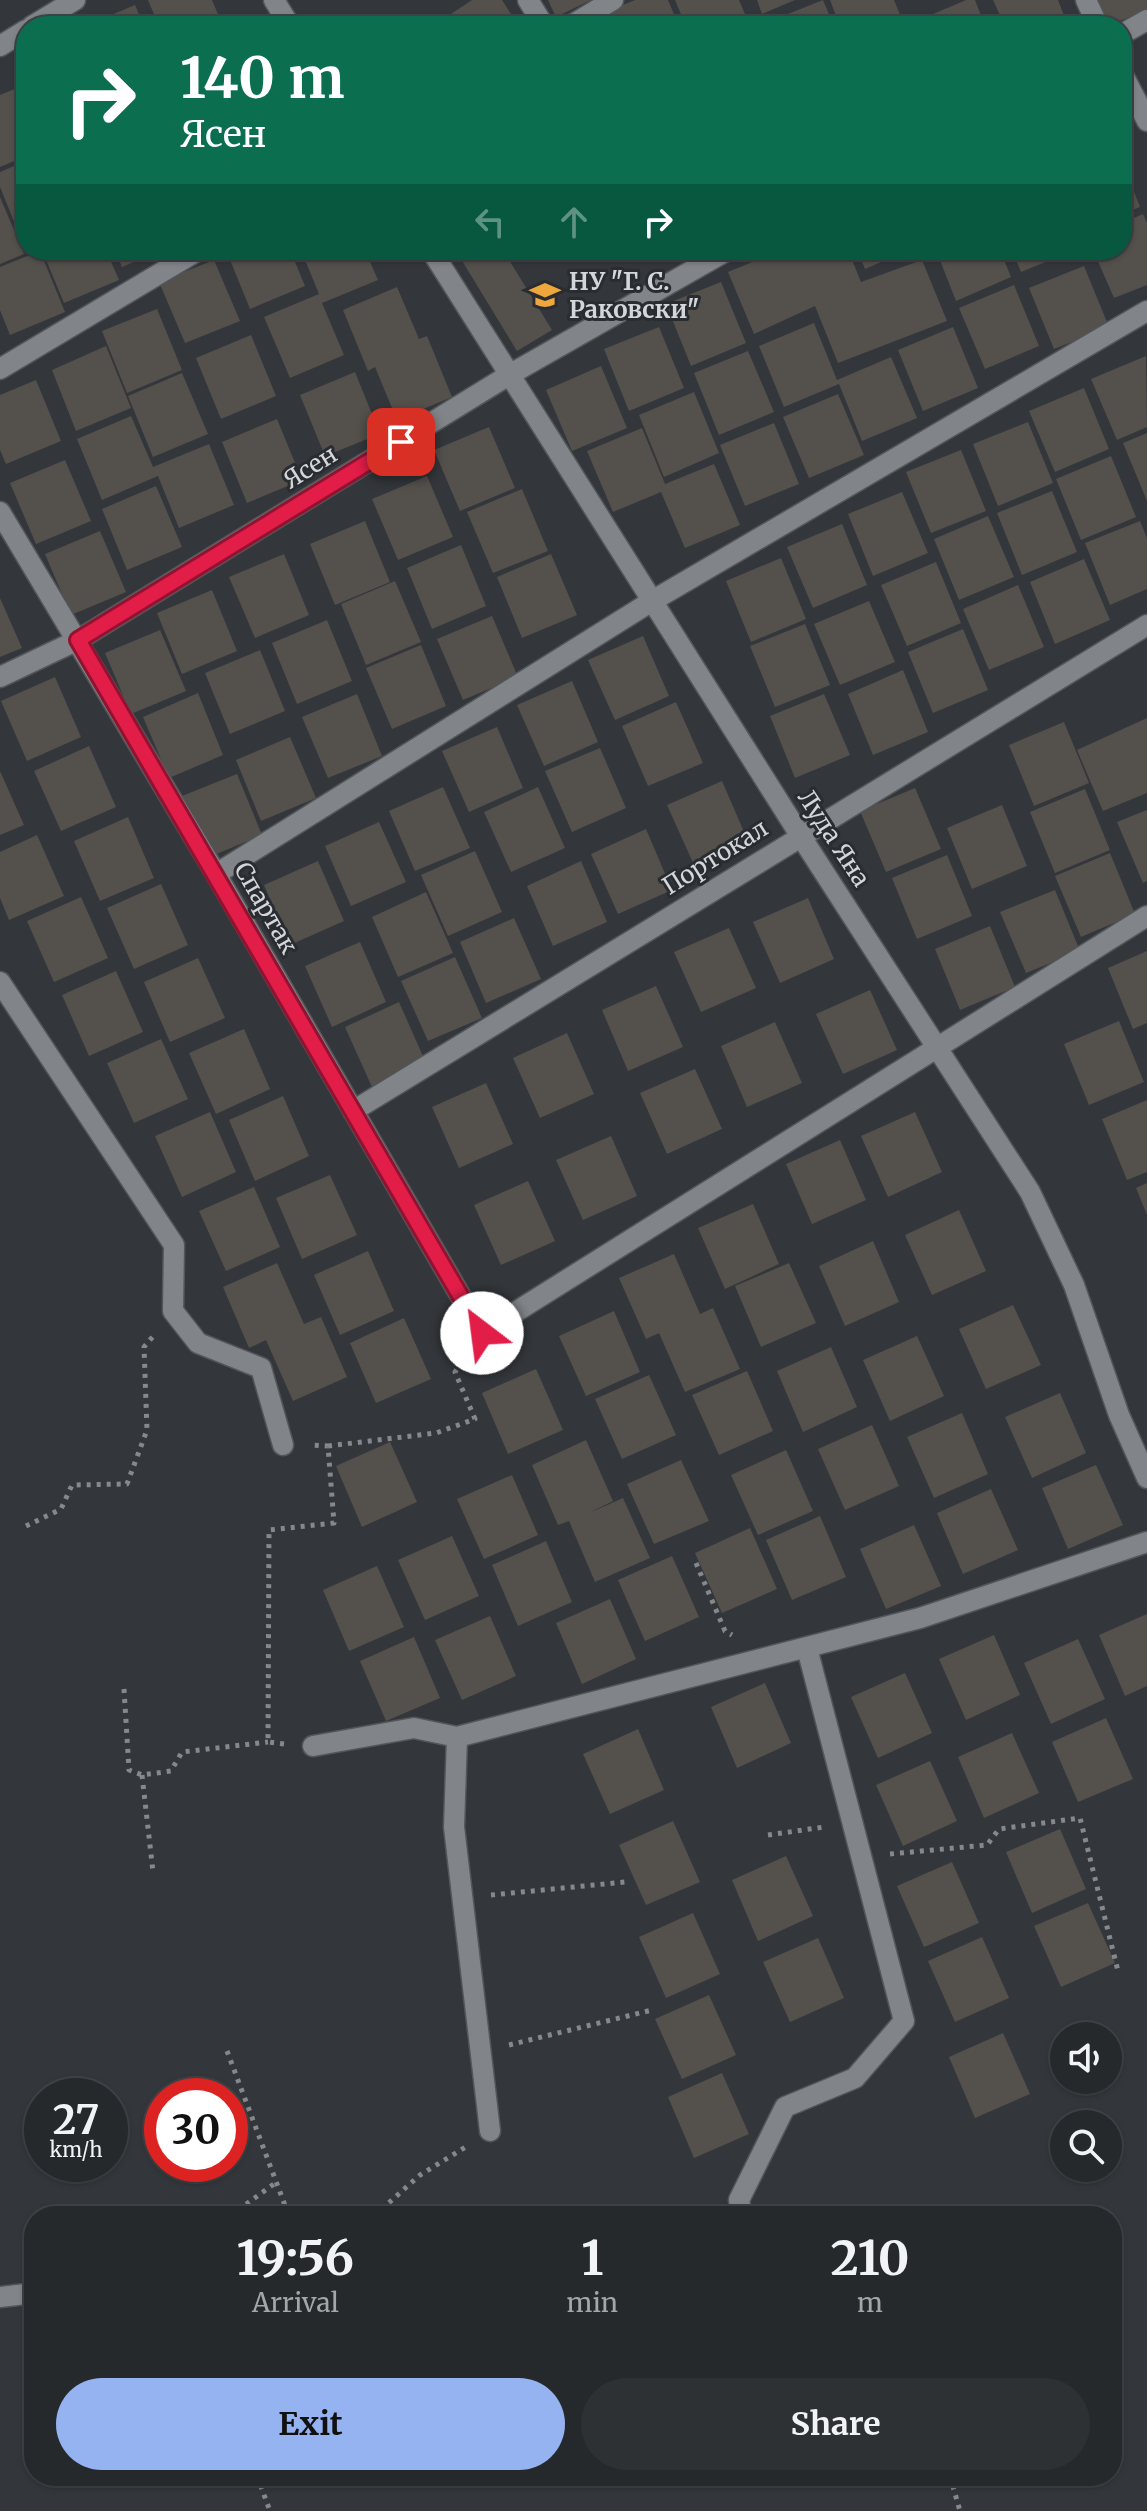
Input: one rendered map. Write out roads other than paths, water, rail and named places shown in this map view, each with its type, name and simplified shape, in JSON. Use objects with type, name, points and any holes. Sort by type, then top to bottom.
[{"type":"street","points":[[49,16],[75,0]]},
{"type":"street","points":[[587,16],[613,0]]},
{"type":"street","points":[[1132,92],[1147,121]]},
{"type":"street","points":[[0,369],[182,260]]},
{"type":"street","name":"Луда Яна","points":[[437,260],[800,835],[1030,1192],[1074,1285],[1119,1415],[1147,1478]]},
{"type":"street","points":[[689,260],[694,268]]},
{"type":"street","name":"Ясен","points":[[0,677],[78,640],[509,375],[709,260]]},
{"type":"street","points":[[216,874],[652,601],[1147,311]]},
{"type":"street","name":"Спартак","points":[[0,512],[216,874],[482,1333],[940,1049]]},
{"type":"street","name":"Портокал","points":[[353,1111],[1147,625]]},
{"type":"street","points":[[940,1049],[1147,916]]},
{"type":"street","points":[[0,982],[174,1245],[173,1311],[198,1343],[261,1368],[283,1445]]},
{"type":"street","points":[[313,1746],[414,1728],[457,1737],[920,1618],[1147,1542]]},
{"type":"street","points":[[740,2206],[739,2200],[785,2107],[855,2078],[904,2021],[807,1648]]},
{"type":"street","points":[[457,1737],[454,1827],[490,2131]]},
{"type":"street","points":[[0,2297],[24,2294]]},
{"type":"place","name":"НУ \"Г. С. Раковски\"","points":[[545,295]]}]
